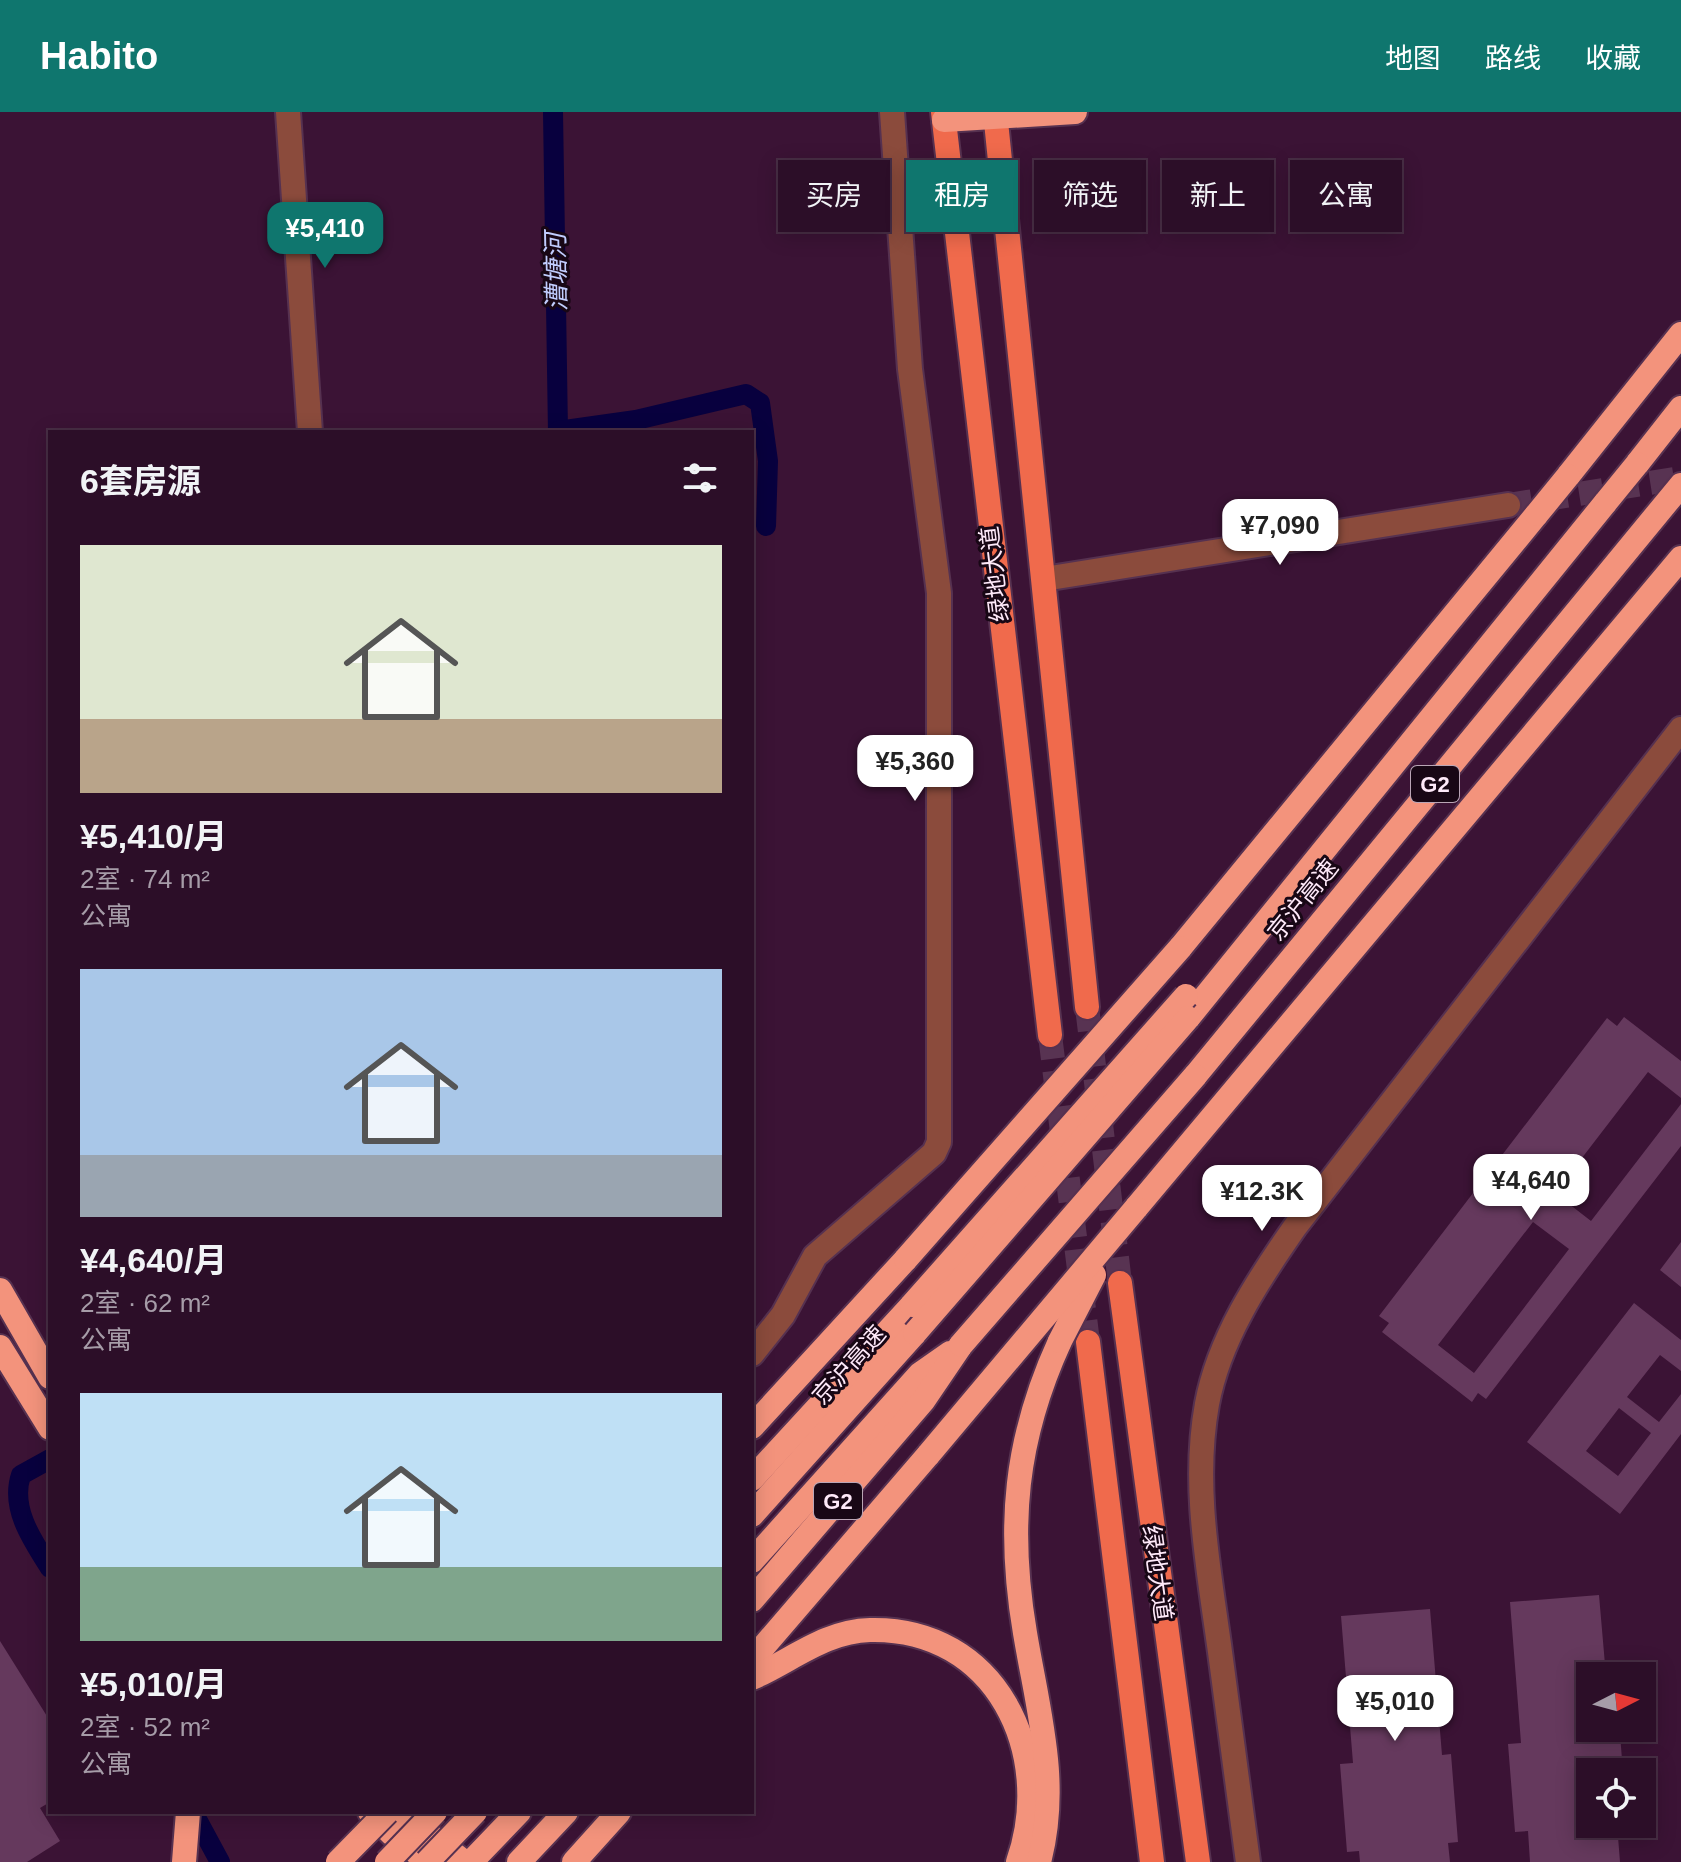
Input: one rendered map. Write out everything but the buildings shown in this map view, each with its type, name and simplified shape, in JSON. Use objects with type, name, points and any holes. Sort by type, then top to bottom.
[{"type":"highway","points":[[944,116],[1075,112]]},
{"type":"highway","points":[[754,1425],[906,1259],[1180,948],[1681,334]]},
{"type":"highway","name":"京沪高速","points":[[754,1477],[1187,1007],[1235,964],[1264,922],[1681,408]]},
{"type":"highway","name":"京沪高速","points":[[754,1598],[923,1401],[961,1345],[1195,1076],[1678,488]]},
{"type":"highway","points":[[754,1658],[1202,1132],[1681,558]]},
{"type":"highway","name":"京沪高速","points":[[754,1513],[915,1333],[1187,1007]]},
{"type":"highway","points":[[1039,1862],[1047,1830],[1046,1746],[1025,1635],[1014,1549],[1017,1484],[1028,1430],[1066,1327],[1136,1208]]},
{"type":"highway","points":[[0,1290],[48,1374]]},
{"type":"highway","name":"京沪高速","points":[[754,1559],[920,1374],[961,1345]]},
{"type":"highway","points":[[0,1347],[46,1423]]},
{"type":"highway","points":[[754,1677],[808,1647],[839,1635],[868,1630],[904,1632],[961,1655],[988,1679],[1020,1731],[1030,1792],[1018,1862]]},
{"type":"highway","points":[[184,1862],[188,1814]]},
{"type":"highway","points":[[372,1814],[428,1862],[473,1814]]},
{"type":"highway","points":[[338,1862],[385,1814]]},
{"type":"highway","points":[[403,1814],[464,1862]]},
{"type":"highway","points":[[387,1862],[433,1814]]},
{"type":"highway","points":[[471,1862],[517,1814]]},
{"type":"highway","points":[[574,1862],[617,1814]]},
{"type":"highway","points":[[519,1862],[558,1820]]},
{"type":"main road","name":"绿地大道","points":[[995,114],[1087,1007]]},
{"type":"main road","name":"绿地大道","points":[[944,116],[1050,1035]]},
{"type":"main road","name":"绿地大道","points":[[1120,1283],[1198,1862]]},
{"type":"main road","name":"绿地大道","points":[[1088,1342],[1152,1862]]},
{"type":"street","points":[[288,112],[310,430]]},
{"type":"street","points":[[754,1351],[783,1315],[815,1256],[934,1153],[939,1142],[939,593],[910,369],[892,112]]},
{"type":"street","points":[[1044,579],[1508,505]]},
{"type":"street","points":[[1248,1862],[1205,1544],[1201,1483],[1207,1404],[1221,1355],[1266,1268],[1295,1227],[1681,729]]},
{"type":"waterway","name":"漕塘河","points":[[553,112],[558,430]]},
{"type":"waterway","points":[[565,430],[636,420],[746,394],[760,403],[768,461],[766,526]]},
{"type":"waterway","name":"漕塘河","points":[[48,1460],[21,1475],[18,1487],[18,1500],[25,1523],[48,1565]]},
{"type":"waterway","name":"漕塘河","points":[[194,1814],[220,1862]]},
{"type":"tunnel","points":[[1508,505],[1681,478]]},
{"type":"tunnel","points":[[1087,1007],[1120,1283]]},
{"type":"tunnel","points":[[1050,1035],[1088,1342]]}]
